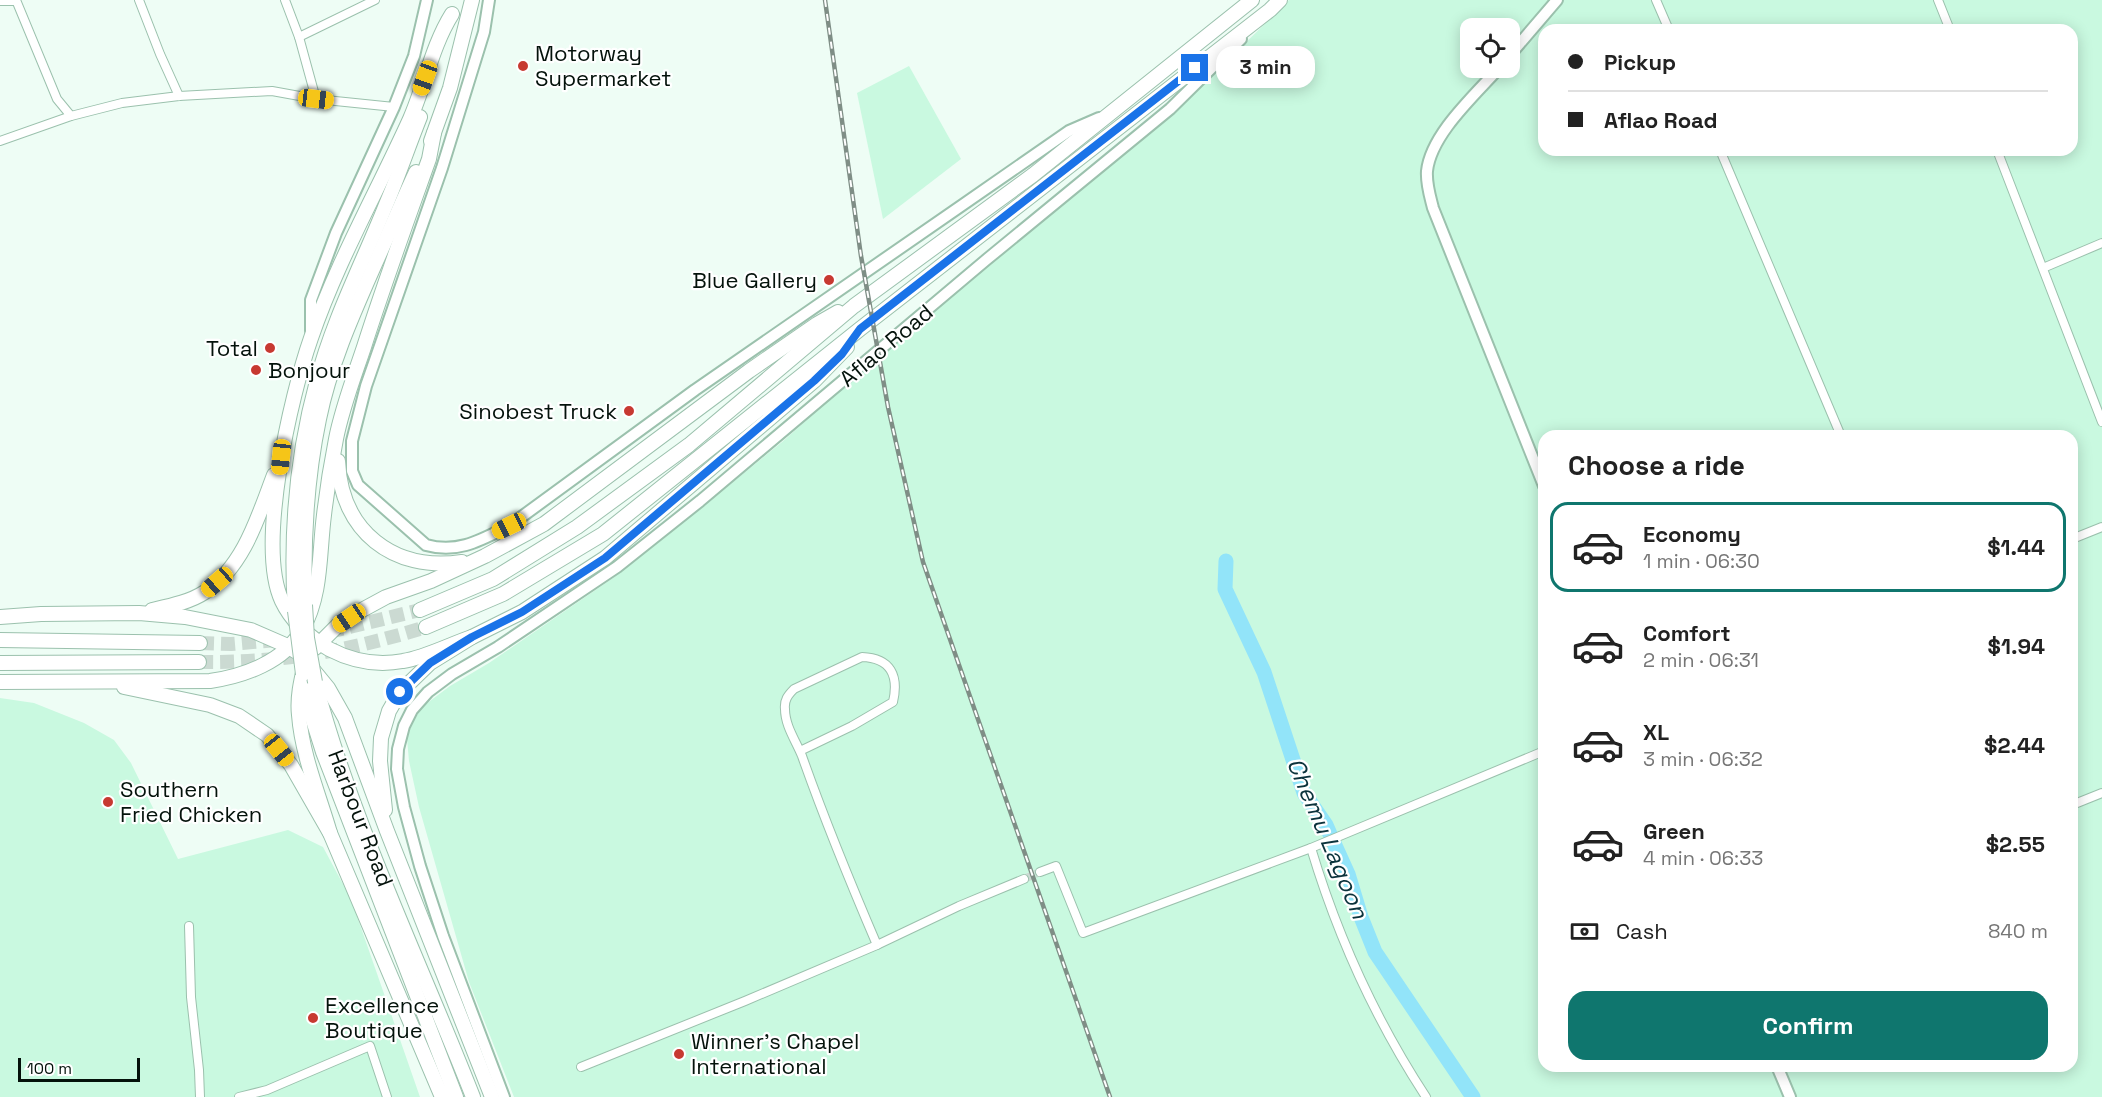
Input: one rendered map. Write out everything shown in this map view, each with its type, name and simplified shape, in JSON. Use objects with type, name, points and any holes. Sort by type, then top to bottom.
[{"type":"highway","points":[[0,682],[210,681],[236,677],[254,670],[290,647],[302,630],[311,609],[317,585],[324,515],[337,437],[376,311],[429,159],[434,133],[450,88],[472,0]]},
{"type":"highway","name":"Aflao Road","points":[[420,610],[493,579],[577,527],[689,446],[854,306],[1033,176],[1252,0]]},
{"type":"highway","name":"Aflao Road","points":[[426,627],[502,594],[603,534],[860,329],[1275,5]]},
{"type":"highway","points":[[299,526],[319,416],[331,375],[391,210],[435,78],[453,7]]},
{"type":"highway","points":[[140,613],[177,604],[204,593],[230,571],[252,533],[281,457],[312,336],[334,279],[411,118],[453,7]]},
{"type":"highway","points":[[391,210],[434,133]]},
{"type":"highway","points":[[442,1097],[330,833],[309,763],[300,723],[299,691],[306,661],[318,643],[345,621],[386,597],[431,581],[485,556],[544,524],[749,371],[817,324],[841,310],[854,306]]},
{"type":"highway","points":[[387,831],[380,761],[381,738],[389,711],[400,692],[430,663],[472,637],[522,612],[605,558],[814,381],[842,354],[860,329]]},
{"type":"highway","points":[[337,437],[338,471],[348,507],[363,531],[379,545],[406,559],[436,565],[485,556]]},
{"type":"highway","points":[[281,457],[273,534],[274,573],[282,600],[302,630],[318,643],[342,656],[368,663],[404,661],[472,637]]},
{"type":"highway","name":"Harbour Road","points":[[299,526],[292,564],[295,611],[311,714],[365,863],[456,1097]]},
{"type":"highway","name":"Harbour Road","points":[[299,526],[303,552],[307,638],[310,660],[325,717],[367,836],[473,1097]]},
{"type":"highway","points":[[0,617],[41,614],[140,613],[185,617],[250,630],[290,647],[306,661],[328,688],[345,718],[492,1097]]},
{"type":"highway","points":[[0,640],[200,643]]},
{"type":"highway","points":[[0,663],[199,662]]},
{"type":"highway","points":[[86,681],[210,705],[239,716],[267,735],[291,765],[330,833]]},
{"type":"street","points":[[0,1],[16,0],[57,99],[71,116]]},
{"type":"street","points":[[139,0],[179,96]]},
{"type":"street","points":[[285,0],[299,37],[316,99]]},
{"type":"street","points":[[299,37],[375,0]]},
{"type":"street","points":[[312,336],[311,300],[336,233],[394,107],[414,56],[427,0]]},
{"type":"street","name":"Aflao Road","points":[[489,0],[484,32],[442,168],[366,386],[352,441],[352,471],[358,485],[426,545],[439,548],[451,549],[477,542],[509,526],[696,390],[1069,131],[1113,112]]},
{"type":"street","points":[[1520,43],[1557,0]]},
{"type":"street","points":[[1656,0],[1666,24]]},
{"type":"street","points":[[1938,0],[1948,24]]},
{"type":"street","name":"Aflao Road","points":[[404,726],[419,701],[438,685],[608,573],[700,501],[986,260],[1170,109],[1275,5]]},
{"type":"street","points":[[1490,78],[1440,136],[1431,155],[1427,171],[1428,190],[1433,208],[1538,471]]},
{"type":"street","points":[[0,141],[71,116],[122,103],[179,96],[272,92],[394,107]]},
{"type":"street","points":[[1723,156],[1838,430]]},
{"type":"street","points":[[1999,156],[2102,422]]},
{"type":"street","points":[[2043,268],[2102,243]]},
{"type":"street","points":[[2078,537],[2102,527]]},
{"type":"street","points":[[800,751],[852,726],[893,702],[896,689],[894,674],[885,664],[873,657],[862,657],[794,689],[786,697],[784,708],[786,721],[800,751],[830,835],[877,945]]},
{"type":"street","name":"Harbour Road","points":[[404,726],[398,749],[398,769],[404,807],[443,936],[504,1097]]},
{"type":"street","points":[[1040,872],[1056,866],[1083,933],[1311,848],[1538,753]]},
{"type":"street","points":[[2078,803],[2102,794]]},
{"type":"street","points":[[1311,848],[1327,902],[1367,994],[1399,1056],[1426,1097]]},
{"type":"street","points":[[581,1067],[877,945],[959,906],[1024,879]]},
{"type":"street","points":[[189,926],[191,997],[200,1097]]},
{"type":"street","points":[[239,1097],[267,1090],[370,1046],[387,1097]]},
{"type":"street","points":[[1780,1072],[1790,1097]]},
{"type":"shaded area","points":[[1289,0],[2102,0],[2102,1097],[514,1097],[469,982],[419,807],[409,761],[407,739],[411,725],[422,707],[450,686],[489,663],[613,578],[664,538],[782,442],[909,329],[1156,124],[1226,62]]},
{"type":"shaded area","points":[[909,66],[961,159],[883,219],[857,93]]},
{"type":"shaded area","points":[[0,698],[34,703],[84,723],[114,740],[131,763],[178,859],[288,830],[323,847],[351,899],[420,1097],[0,1097]]},
{"type":"waterway","name":"Chemu Lagoon","points":[[1226,561],[1225,589],[1264,672],[1304,793],[1326,825],[1348,874],[1375,952],[1473,1097]]},
{"type":"tunnel","points":[[329,632],[420,610]]},
{"type":"tunnel","points":[[199,662],[287,658],[314,654],[370,643],[426,627]]},
{"type":"tunnel","points":[[200,643],[231,644],[277,640]]},
{"type":"tunnel","points":[[1024,879],[1040,872]]},
{"type":"railway","points":[[825,0],[861,256],[888,407],[923,562],[1110,1097]]},
{"type":"place","name":"Motorway Supermarket","points":[[523,66]]},
{"type":"place","name":"Blue Gallery","points":[[829,280]]},
{"type":"place","name":"Total","points":[[270,348]]},
{"type":"place","name":"Bonjour","points":[[256,370]]},
{"type":"place","name":"Sinobest Truck","points":[[629,411]]},
{"type":"place","name":"Southern Fried Chicken","points":[[108,802]]},
{"type":"place","name":"Excellence Boutique","points":[[313,1018]]},
{"type":"place","name":"Winner's Chapel International","points":[[679,1054]]},
{"type":"route","points":[[400,692],[430,663],[472,637],[522,612],[605,558],[814,381],[842,354],[860,329],[1195,68]]}]
